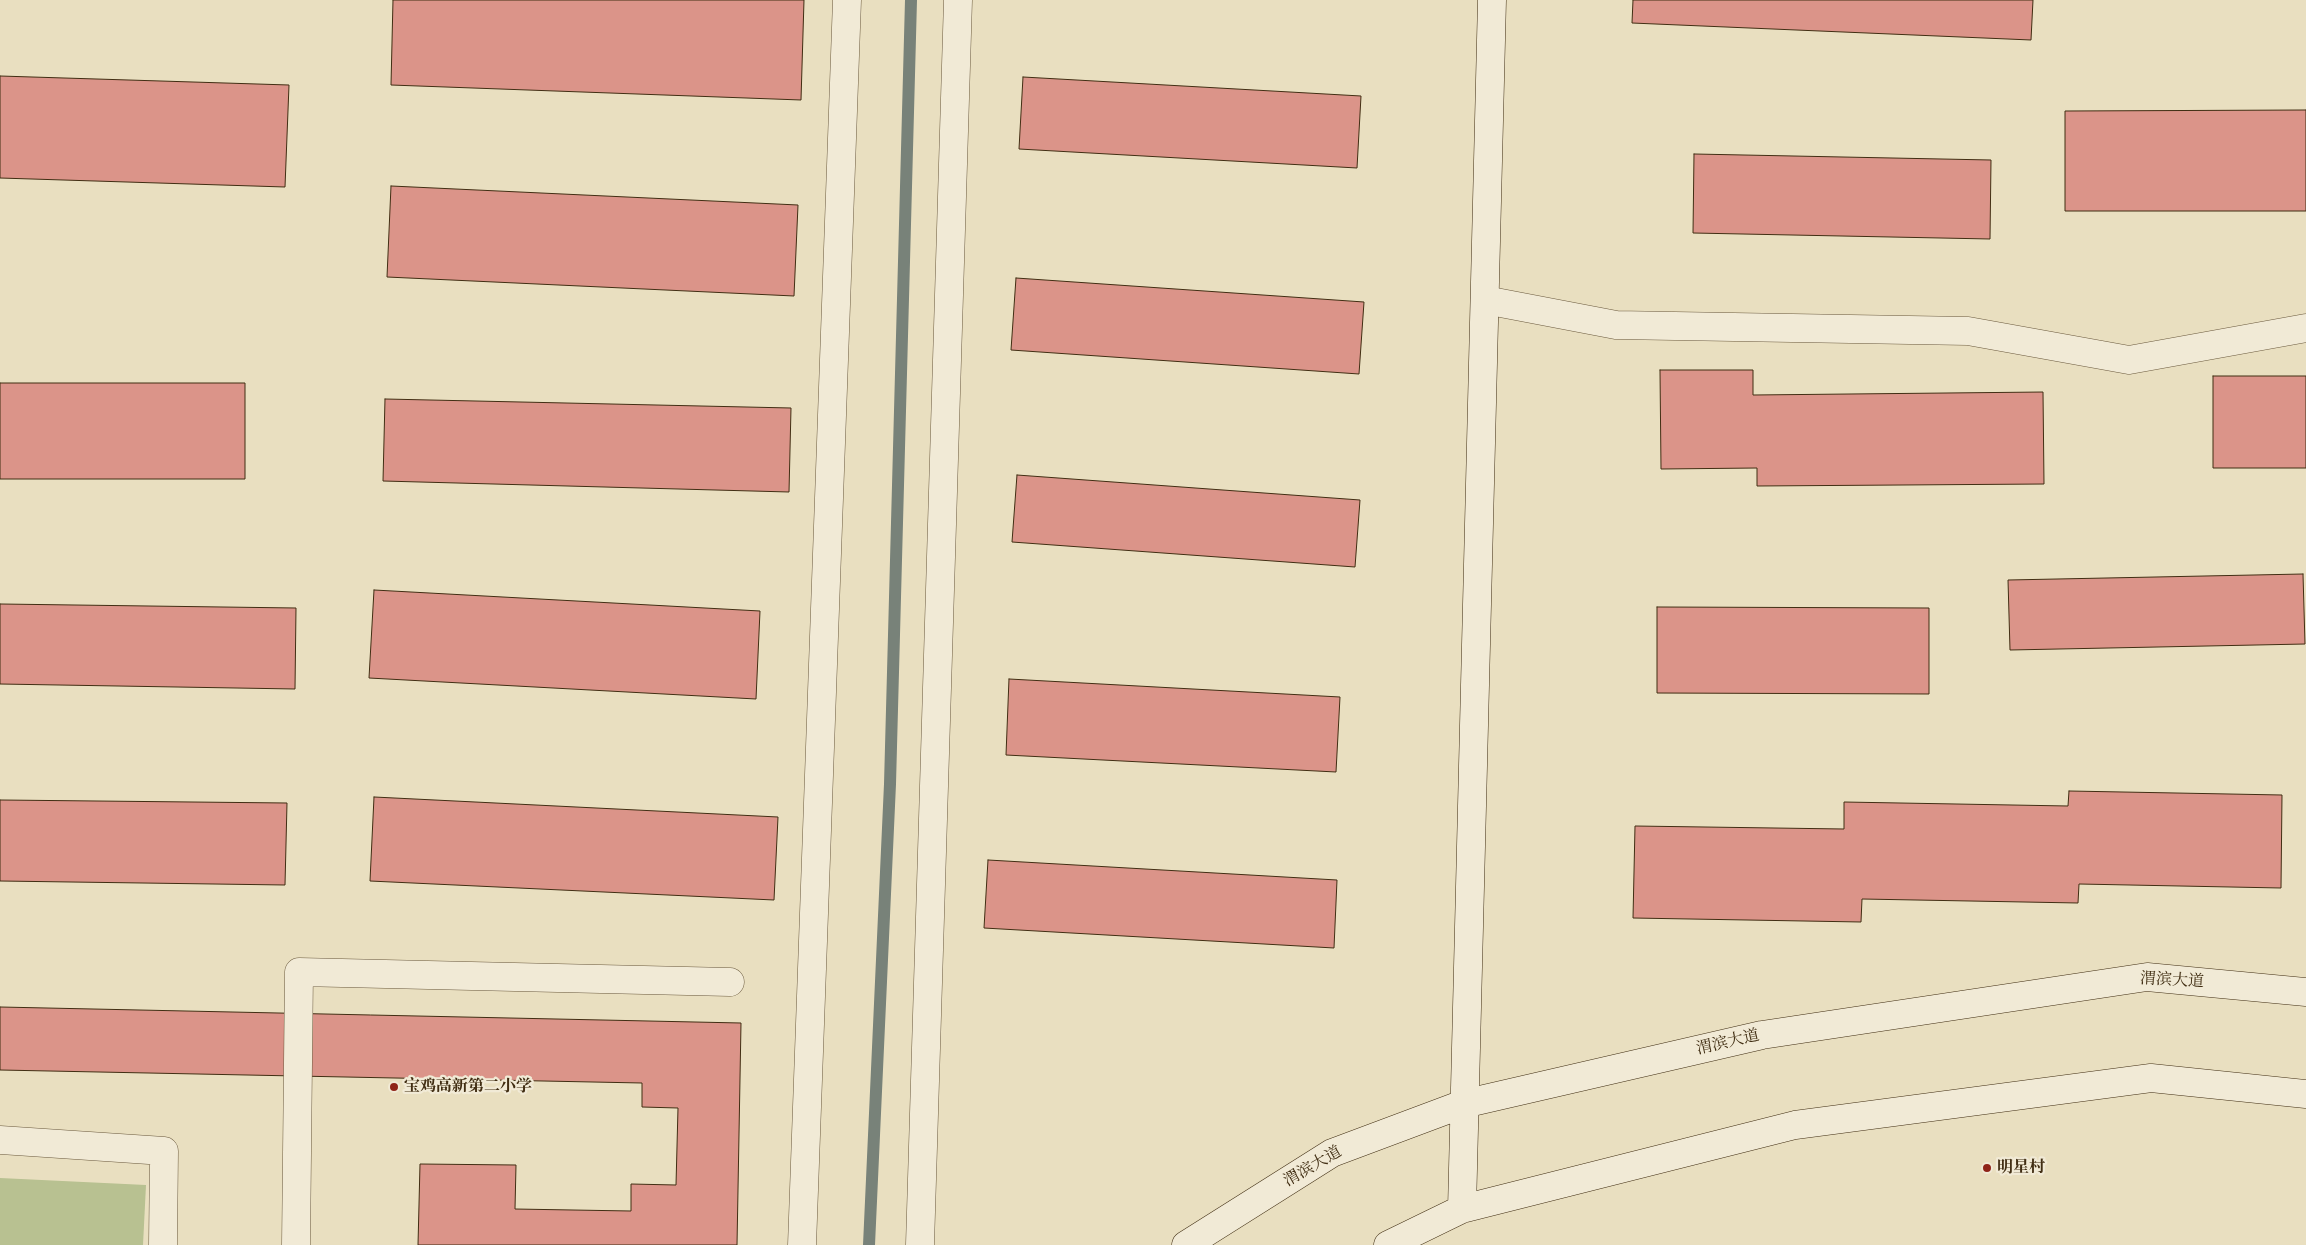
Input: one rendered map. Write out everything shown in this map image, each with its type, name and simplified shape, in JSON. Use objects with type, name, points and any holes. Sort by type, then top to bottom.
[{"type":"street","points":[[802,1245],[847,0]]},
{"type":"street","points":[[920,1245],[958,0]]},
{"type":"street","points":[[1462,1209],[1463,1104],[1492,0]]},
{"type":"street","points":[[1485,300],[1616,325],[1968,332],[2129,360],[2306,328]]},
{"type":"street","points":[[296,1245],[299,972],[730,982]]},
{"type":"street","name":"渭滨大道","points":[[1186,1245],[1332,1153],[1463,1104],[1762,1035],[2147,977],[2306,992]]},
{"type":"street","points":[[1388,1245],[1462,1209],[1805,1123],[2151,1078],[2306,1094]]},
{"type":"street","points":[[0,1140],[164,1151],[163,1245]]},
{"type":"green space","points":[[0,1178],[146,1185],[143,1245],[0,1245]]},
{"type":"building","points":[[393,0],[804,0],[801,100],[391,85]]},
{"type":"building","points":[[1633,0],[2033,0],[2031,40],[1632,23]]},
{"type":"building","points":[[0,76],[289,85],[285,187],[0,178]]},
{"type":"building","points":[[1023,77],[1361,96],[1357,168],[1019,149]]},
{"type":"building","points":[[2306,110],[2306,211],[2065,211],[2065,111]]},
{"type":"building","points":[[1694,154],[1991,160],[1990,239],[1693,233]]},
{"type":"building","points":[[391,186],[798,205],[794,296],[387,277]]},
{"type":"building","points":[[1016,278],[1364,302],[1359,374],[1011,350]]},
{"type":"building","points":[[1660,370],[1753,370],[1753,395],[2043,392],[2044,484],[1757,486],[1757,468],[1661,469]]},
{"type":"building","points":[[2213,376],[2306,376],[2306,468],[2213,468]]},
{"type":"building","points":[[0,383],[245,383],[245,479],[0,479]]},
{"type":"building","points":[[385,399],[791,408],[789,492],[383,481]]},
{"type":"building","points":[[1017,475],[1360,500],[1355,567],[1012,542]]},
{"type":"building","points":[[2303,574],[2305,644],[2010,650],[2008,580]]},
{"type":"building","points":[[374,590],[760,611],[756,699],[369,678]]},
{"type":"building","points":[[0,604],[296,608],[295,689],[0,684]]},
{"type":"building","points":[[1657,607],[1929,608],[1929,694],[1657,693]]},
{"type":"building","points":[[1009,679],[1340,697],[1336,772],[1006,755]]},
{"type":"building","points":[[2069,791],[2282,795],[2281,888],[2079,884],[2078,903],[1862,899],[1861,922],[1633,918],[1635,826],[1844,829],[1844,802],[2068,806]]},
{"type":"building","points":[[374,797],[778,817],[774,900],[370,881]]},
{"type":"building","points":[[0,800],[287,803],[285,885],[0,881]]},
{"type":"building","points":[[988,860],[1337,880],[1334,948],[984,928]]},
{"type":"building","points":[[0,1007],[741,1023],[737,1245],[418,1245],[420,1164],[516,1165],[515,1209],[631,1211],[631,1184],[676,1185],[678,1108],[642,1107],[642,1083],[0,1070]]},
{"type":"waterway","points":[[869,1245],[890,784],[911,0]]},
{"type":"place","name":"宝鸡高新第二小学","points":[[394,1087]]},
{"type":"place","name":"明星村","points":[[1987,1168]]}]
